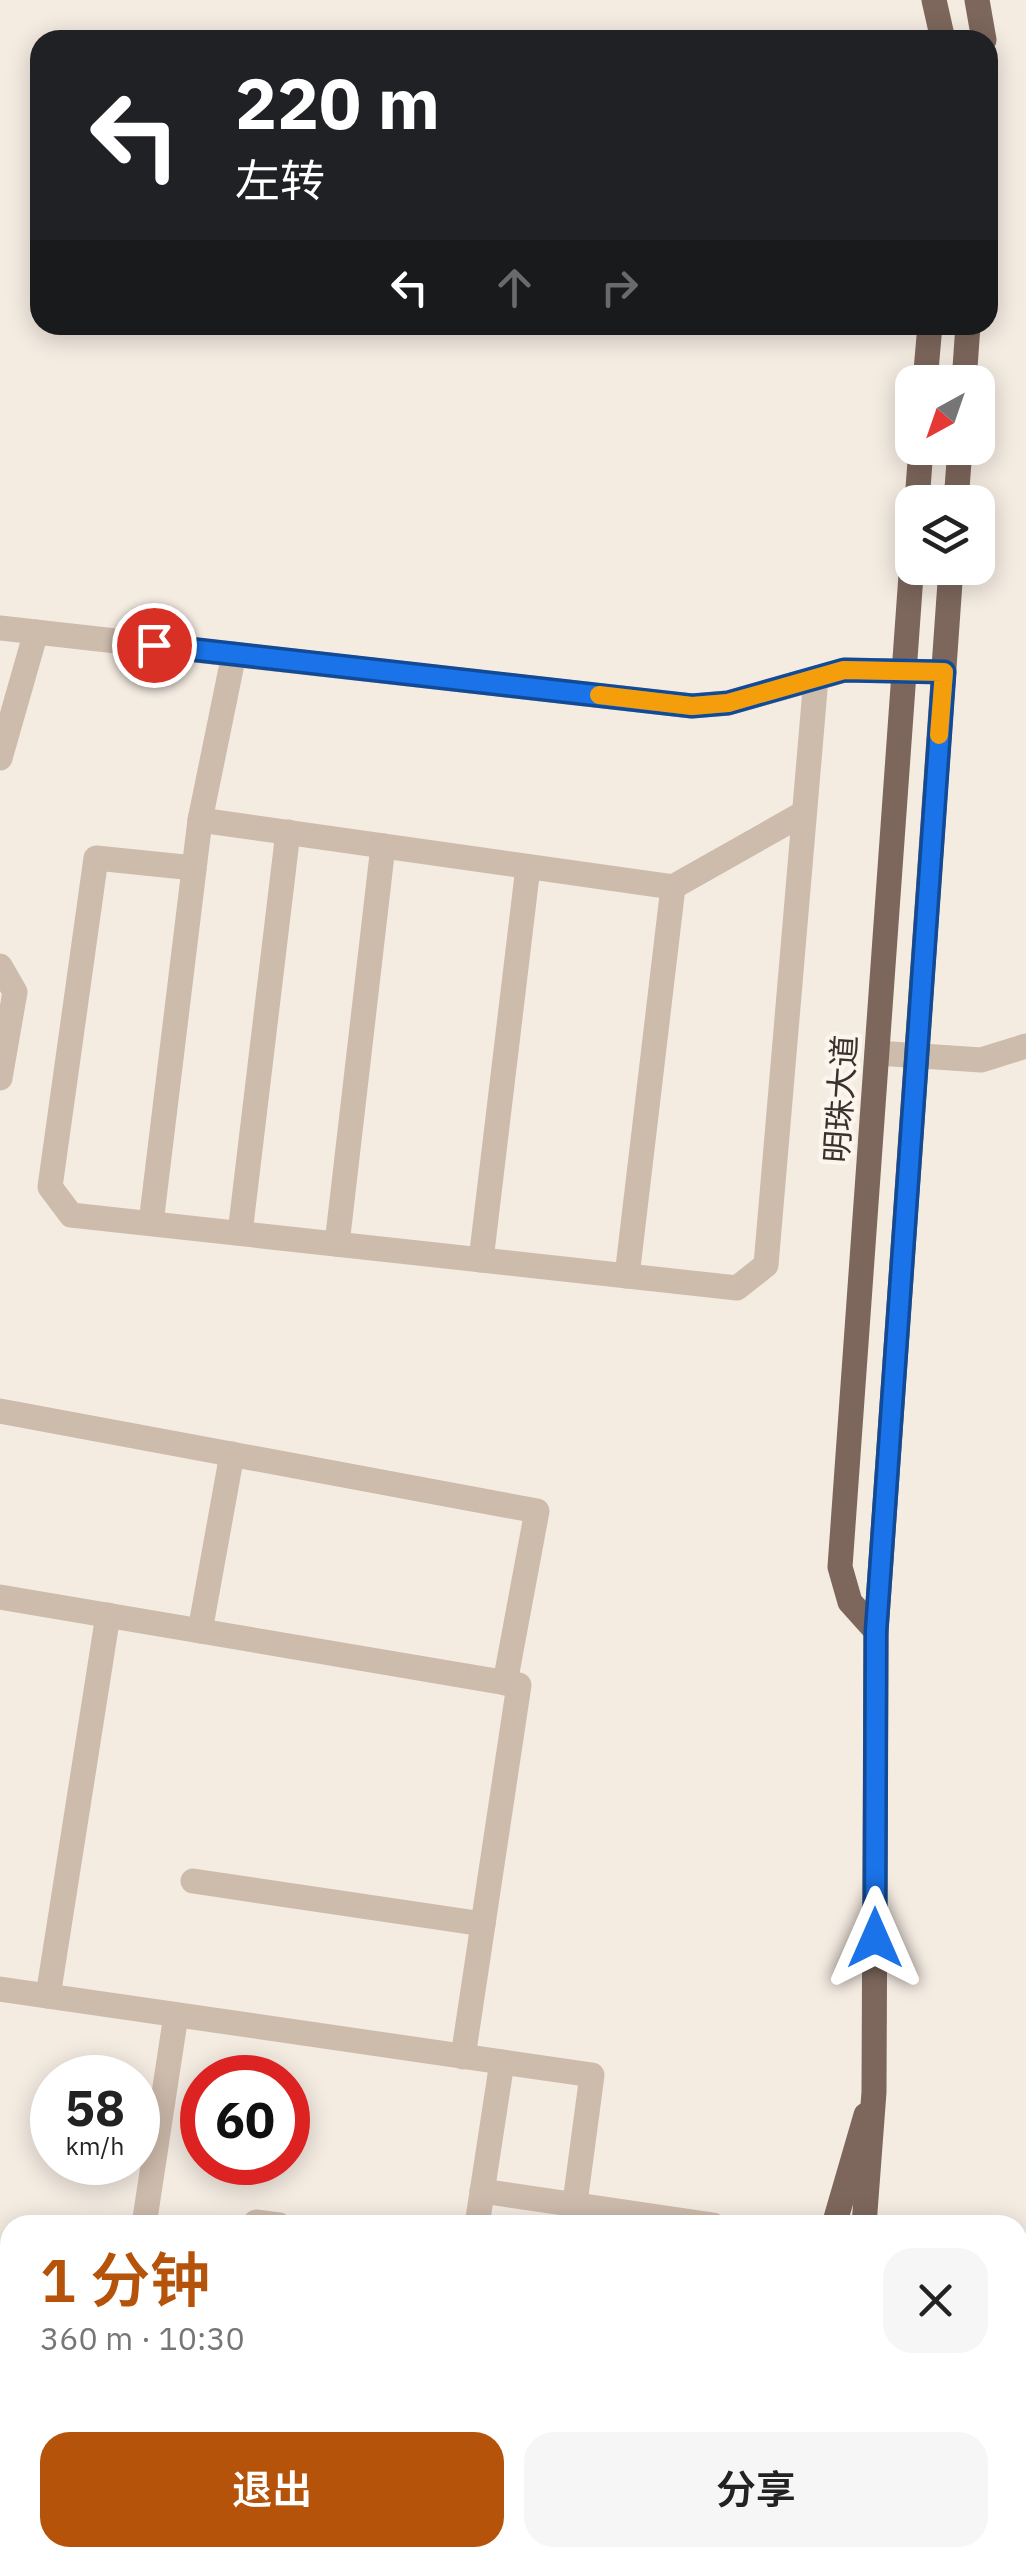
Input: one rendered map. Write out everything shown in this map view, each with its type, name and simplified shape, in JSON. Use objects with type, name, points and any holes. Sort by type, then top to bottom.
[{"type":"main road","points":[[934,0],[941,30]]},
{"type":"main road","points":[[977,0],[982,30]]},
{"type":"main road","points":[[927,365],[929,335]]},
{"type":"main road","points":[[965,365],[967,335]]},
{"type":"main road","name":"明珠大道","points":[[876,1631],[850,1602],[840,1567],[910,585]]},
{"type":"main road","points":[[865,2215],[874,2092],[876,1631],[950,585]]},
{"type":"main road","points":[[837,2215],[874,2092]]},
{"type":"street","points":[[0,628],[692,706],[728,703],[844,670],[944,672]]},
{"type":"street","points":[[0,758],[11,679],[36,632]]},
{"type":"street","points":[[151,1224],[200,820],[234,654]]},
{"type":"street","points":[[194,868],[96,858],[50,1187],[71,1214],[737,1288],[766,1266],[816,678]]},
{"type":"street","points":[[200,820],[673,887],[804,813]]},
{"type":"street","points":[[240,1234],[288,832]]},
{"type":"street","points":[[336,1244],[383,846]]},
{"type":"street","points":[[481,1260],[528,867]]},
{"type":"street","points":[[627,1276],[673,887]]},
{"type":"street","points":[[0,966],[15,992],[0,1072]]},
{"type":"street","points":[[877,1053],[981,1060],[1026,1046]]},
{"type":"street","points":[[0,1410],[537,1511],[463,2057]]},
{"type":"street","points":[[200,1631],[232,1454]]},
{"type":"street","points":[[0,1597],[512,1684]]},
{"type":"street","points":[[48,1996],[108,1615]]},
{"type":"street","points":[[193,1882],[482,1924]]},
{"type":"street","points":[[0,1989],[592,2075],[574,2215],[482,2190]]},
{"type":"street","points":[[146,2215],[176,2015]]},
{"type":"street","points":[[478,2215],[502,2062]]},
{"type":"slow traffic","points":[[599,695],[692,706],[728,703],[844,670],[944,672],[939,735]]},
{"type":"route","points":[[154,645],[692,706],[728,703],[844,670],[944,672],[876,1631],[875,1938]]}]
